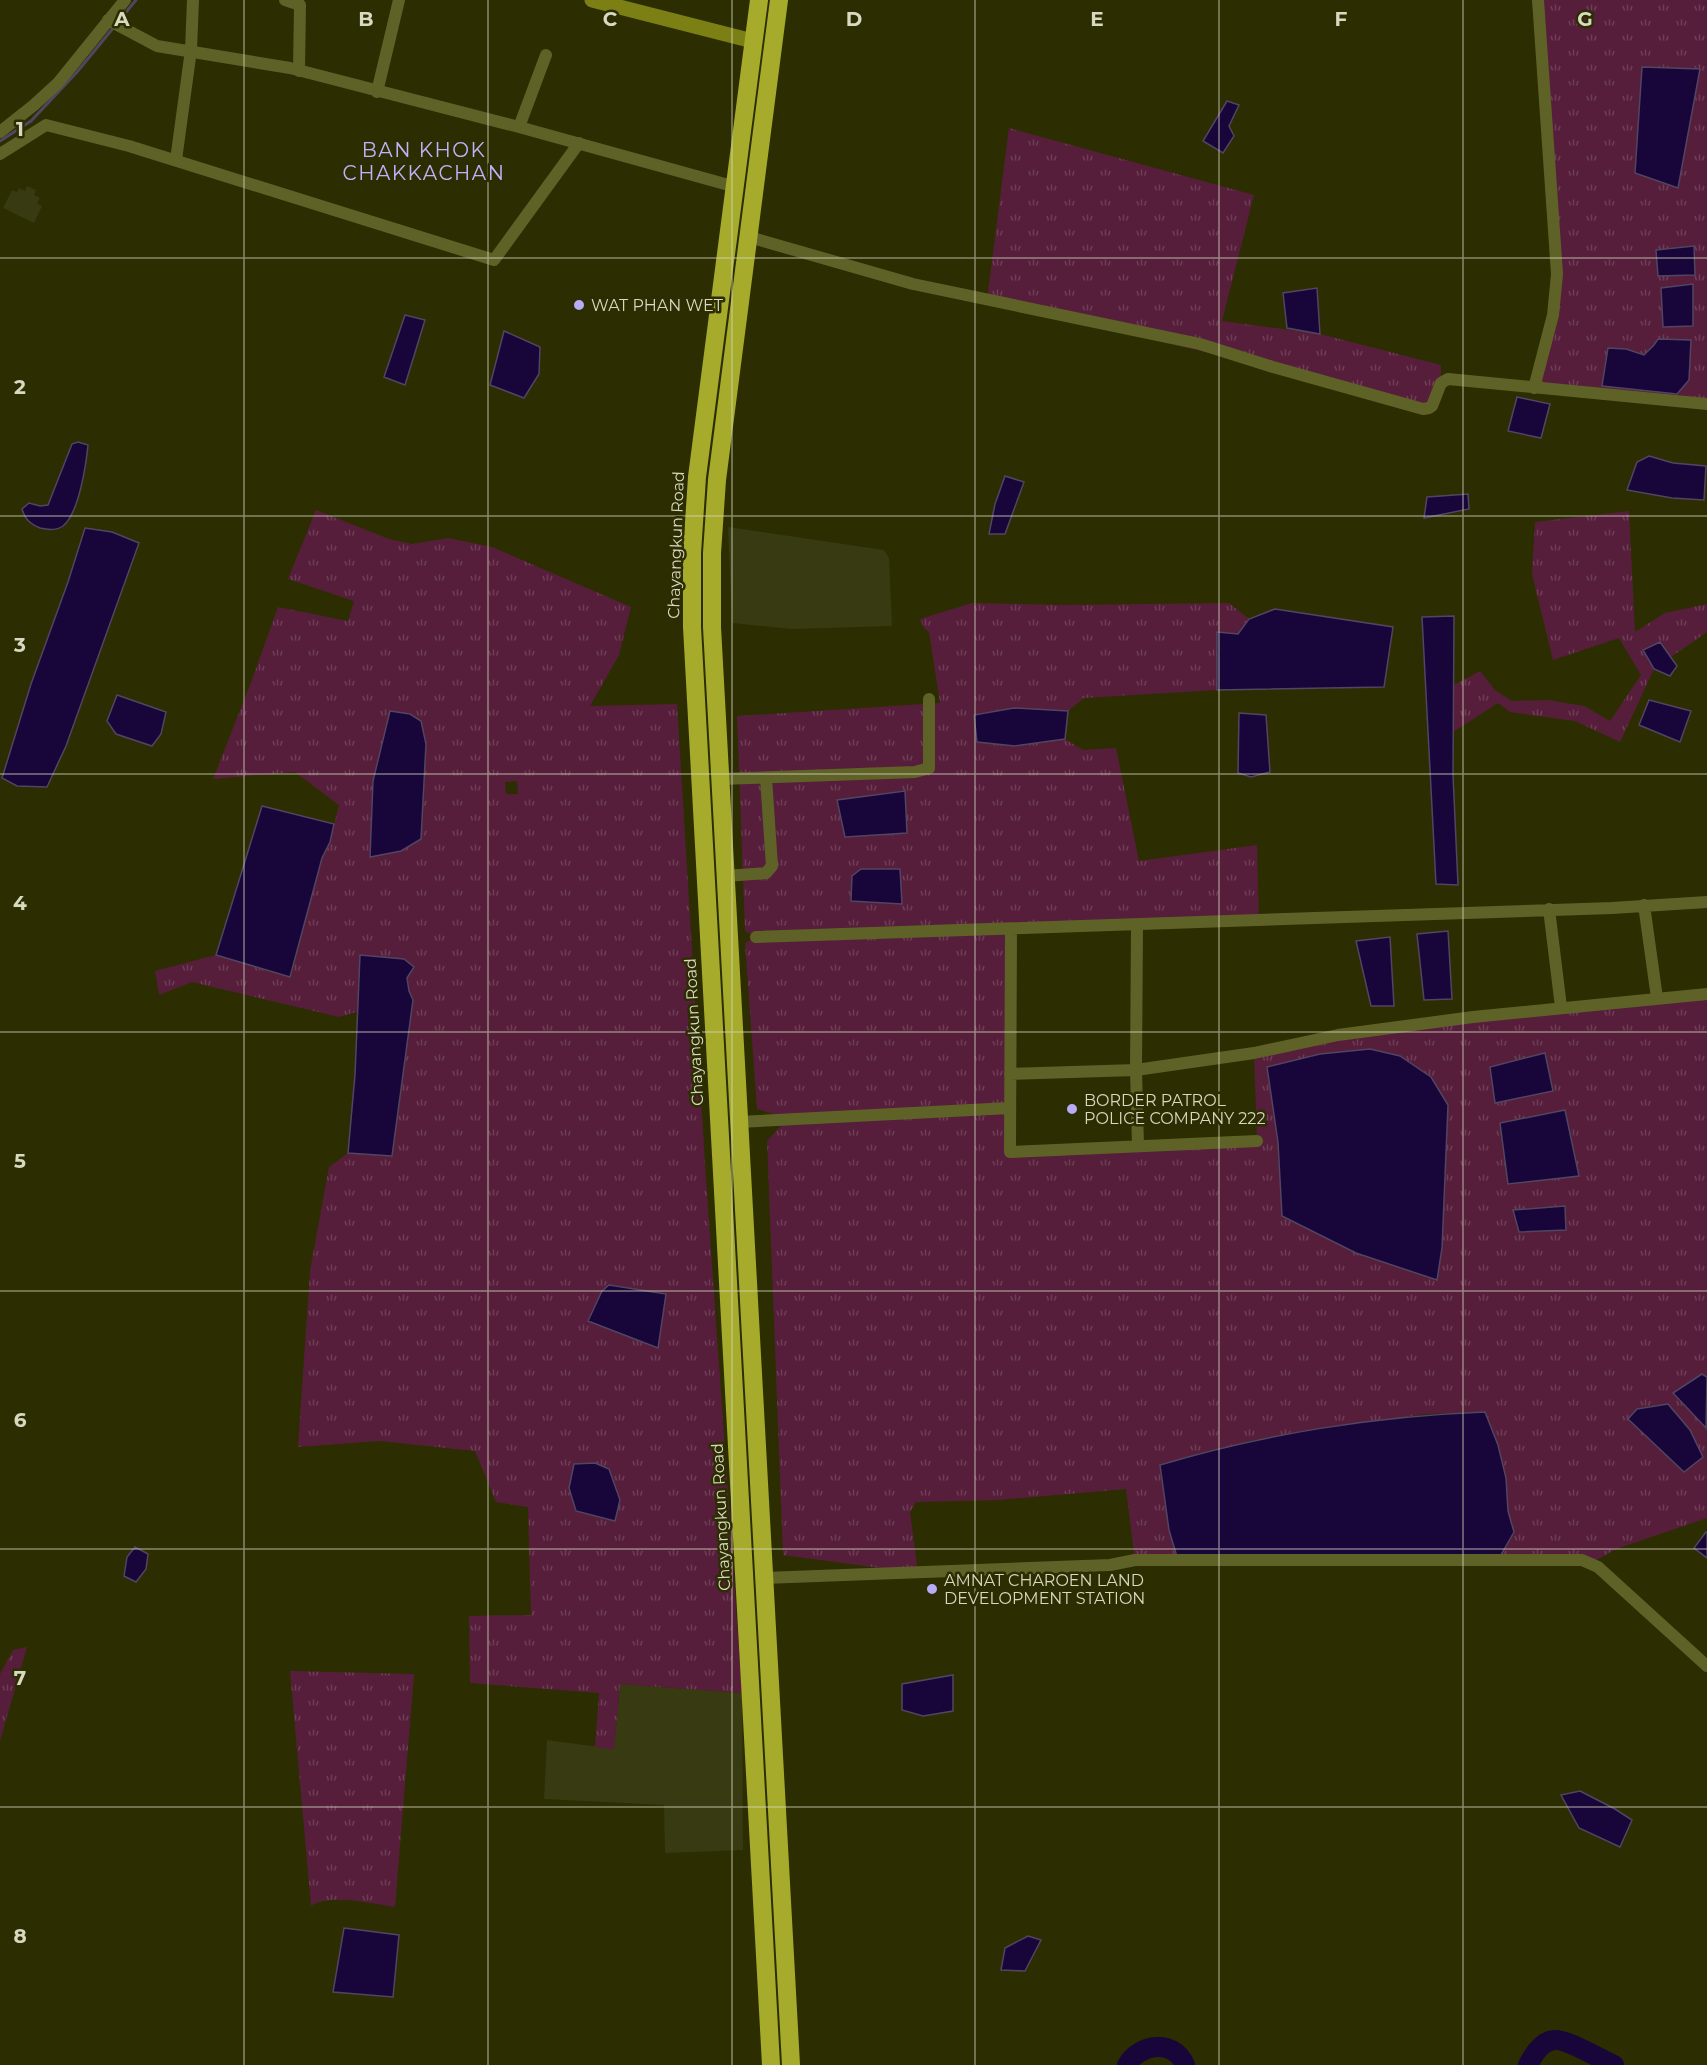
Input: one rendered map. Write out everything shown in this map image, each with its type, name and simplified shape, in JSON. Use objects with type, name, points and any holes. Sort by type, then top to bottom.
[{"type":"highway","name":"Chayangkun Road","points":[[759,0],[697,477],[692,553],[692,627],[771,2065]]},
{"type":"highway","points":[[778,0],[717,480],[712,554],[712,627],[791,2065]]},
{"type":"highway","points":[[716,1064],[735,1063]]},
{"type":"street","points":[[3,128],[58,83],[114,23],[125,0]]},
{"type":"street","points":[[176,160],[190,50],[193,0]]},
{"type":"street","points":[[285,0],[300,5],[299,71]]},
{"type":"street","points":[[377,92],[399,0]]},
{"type":"street","points":[[592,0],[754,40]]},
{"type":"street","points":[[1534,388],[1553,315],[1557,273],[1538,0]]},
{"type":"street","points":[[114,23],[157,46],[299,71],[519,127],[725,184],[735,184]]},
{"type":"street","points":[[519,127],[546,55]]},
{"type":"street","points":[[0,154],[46,125],[176,160],[494,260],[579,143]]},
{"type":"street","points":[[749,237],[913,284],[1200,344],[1423,409],[1432,406],[1441,383],[1448,379],[1707,404]]},
{"type":"street","points":[[720,779],[915,772],[929,768],[928,699]]},
{"type":"street","points":[[725,876],[766,873],[772,866],[766,778]]},
{"type":"street","points":[[756,937],[1137,925],[1707,902]]},
{"type":"street","points":[[1644,905],[1657,998]]},
{"type":"street","points":[[1549,909],[1561,1007]]},
{"type":"street","points":[[1137,925],[1138,1146]]},
{"type":"street","points":[[1011,929],[1010,1152],[1257,1141]]},
{"type":"street","points":[[1010,1074],[1136,1070],[1254,1053],[1338,1035],[1561,1007],[1707,994]]},
{"type":"street","points":[[739,1122],[1010,1108]]},
{"type":"street","points":[[764,1578],[1089,1566],[1135,1560],[1582,1560],[1598,1567],[1707,1666]]},
{"type":"shaded area","points":[[1642,67],[1700,69],[1678,188],[1635,173]]},
{"type":"shaded area","points":[[1227,101],[1239,105],[1229,126],[1234,136],[1223,153],[1203,141]]},
{"type":"shaded area","points":[[27,186],[36,190],[34,195],[40,198],[37,203],[42,206],[34,223],[3,208],[12,190],[17,192],[19,188],[25,191]]},
{"type":"shaded area","points":[[1694,246],[1695,275],[1658,276],[1656,250]]},
{"type":"shaded area","points":[[1693,284],[1693,326],[1663,327],[1661,288]]},
{"type":"shaded area","points":[[1317,288],[1320,334],[1287,328],[1283,293]]},
{"type":"shaded area","points":[[405,315],[425,320],[405,385],[384,377]]},
{"type":"shaded area","points":[[504,331],[540,347],[539,374],[524,398],[490,385]]},
{"type":"shaded area","points":[[1658,339],[1691,340],[1689,380],[1677,394],[1602,386],[1608,348],[1626,349],[1644,355]]},
{"type":"shaded area","points":[[1517,397],[1550,404],[1541,438],[1508,431]]},
{"type":"shaded area","points":[[78,442],[88,445],[81,488],[73,511],[69,520],[60,528],[49,530],[40,528],[26,518],[22,509],[29,503],[40,506],[48,505],[72,444]]},
{"type":"shaded area","points":[[1649,456],[1673,463],[1706,466],[1704,500],[1672,498],[1627,490],[1637,462]]},
{"type":"shaded area","points":[[1005,476],[1024,482],[1005,534],[989,534],[995,504]]},
{"type":"shaded area","points":[[1468,494],[1469,509],[1424,518],[1427,497]]},
{"type":"shaded area","points":[[728,527],[884,550],[889,558],[892,626],[793,629],[732,623]]},
{"type":"shaded area","points":[[85,528],[112,532],[139,543],[66,746],[47,787],[17,786],[2,778],[31,684]]},
{"type":"shaded area","points":[[1275,609],[1393,627],[1384,687],[1217,690],[1217,632],[1238,634],[1249,619]]},
{"type":"shaded area","points":[[1454,616],[1453,775],[1458,885],[1436,884],[1422,617]]},
{"type":"shaded area","points":[[1660,642],[1677,666],[1670,676],[1654,669],[1643,650]]},
{"type":"shaded area","points":[[117,695],[166,712],[161,734],[152,746],[116,734],[107,721]]},
{"type":"shaded area","points":[[1649,700],[1691,711],[1680,742],[1639,725]]},
{"type":"shaded area","points":[[1014,708],[1068,711],[1065,739],[1015,746],[977,742],[974,715]]},
{"type":"shaded area","points":[[390,711],[410,714],[421,721],[426,744],[421,839],[401,851],[370,857],[373,781]]},
{"type":"shaded area","points":[[1239,713],[1266,715],[1270,772],[1251,777],[1238,773]]},
{"type":"shaded area","points":[[905,791],[907,833],[845,837],[837,800]]},
{"type":"shaded area","points":[[262,806],[334,824],[330,842],[322,858],[290,977],[216,955]]},
{"type":"shaded area","points":[[861,869],[900,869],[902,904],[851,901],[852,876]]},
{"type":"shaded area","points":[[1448,931],[1452,999],[1424,1000],[1417,934]]},
{"type":"shaded area","points":[[1390,937],[1394,1006],[1371,1006],[1356,941]]},
{"type":"shaded area","points":[[360,955],[404,959],[414,967],[407,978],[413,1000],[392,1156],[348,1153],[355,1075]]},
{"type":"shaded area","points":[[1370,1049],[1400,1056],[1431,1077],[1448,1105],[1442,1248],[1437,1280],[1356,1253],[1282,1216],[1278,1142],[1267,1067],[1320,1054]]},
{"type":"shaded area","points":[[1545,1053],[1553,1091],[1495,1103],[1490,1067]]},
{"type":"shaded area","points":[[1565,1110],[1579,1176],[1508,1184],[1500,1123]]},
{"type":"shaded area","points":[[1565,1206],[1566,1230],[1519,1232],[1513,1210]]},
{"type":"shaded area","points":[[609,1285],[666,1294],[658,1348],[588,1321],[602,1291]]},
{"type":"shaded area","points":[[1702,1374],[1707,1377],[1706,1428],[1673,1393]]},
{"type":"shaded area","points":[[1668,1404],[1690,1430],[1703,1457],[1684,1472],[1628,1419],[1637,1409]]},
{"type":"shaded area","points":[[1485,1412],[1498,1445],[1506,1478],[1508,1511],[1514,1532],[1498,1560],[1178,1560],[1169,1530],[1160,1465],[1239,1444],[1321,1428],[1444,1414]]},
{"type":"shaded area","points":[[595,1463],[609,1469],[620,1500],[615,1521],[576,1511],[569,1488],[574,1464]]},
{"type":"shaded area","points":[[1707,1533],[1707,1558],[1694,1548]]},
{"type":"shaded area","points":[[135,1547],[148,1554],[146,1569],[136,1582],[124,1576],[127,1557]]},
{"type":"shaded area","points":[[953,1675],[953,1711],[923,1716],[902,1710],[902,1684]]},
{"type":"shaded area","points":[[620,1684],[742,1693],[743,1850],[665,1853],[664,1805],[544,1799],[547,1740],[614,1749]]},
{"type":"shaded area","points":[[1580,1791],[1632,1820],[1620,1847],[1579,1828],[1561,1795]]},
{"type":"shaded area","points":[[344,1928],[399,1935],[393,1997],[333,1992]]},
{"type":"shaded area","points":[[1028,1936],[1041,1940],[1025,1971],[1001,1970],[1005,1948]]},
{"type":"green space","points":[[1538,0],[1707,0],[1707,404],[1534,388],[1555,295]]},
{"type":"green space","points":[[1009,128],[1254,195],[1222,321],[1320,334],[1441,365],[1441,383],[1432,406],[987,300]]},
{"type":"green space","points":[[316,510],[389,539],[412,544],[448,538],[492,547],[631,607],[619,655],[590,706],[677,704],[706,1179],[742,1693],[620,1684],[614,1750],[595,1747],[599,1693],[470,1683],[469,1616],[531,1615],[528,1507],[496,1502],[475,1451],[380,1441],[298,1447],[310,1271],[329,1167],[348,1153],[392,1156],[413,1000],[407,978],[360,955],[359,1011],[339,1017],[192,982],[159,995],[155,971],[216,955],[291,977],[322,858],[330,842],[339,805],[295,772],[213,779],[278,607],[348,621],[354,601],[288,579]],"holes":[[[517,781],[518,794],[506,794],[505,782]]]},
{"type":"green space","points":[[1629,511],[1635,632],[1665,613],[1707,604],[1707,632],[1671,657],[1660,642],[1644,649],[1654,669],[1620,742],[1575,721],[1510,712],[1498,703],[1453,732],[1454,685],[1480,671],[1495,690],[1512,701],[1548,700],[1584,706],[1610,721],[1641,675],[1619,638],[1553,660],[1532,574],[1535,522]]},
{"type":"green space","points":[[972,603],[1064,605],[1229,603],[1249,619],[1238,634],[1217,632],[1217,690],[1084,698],[1068,711],[1014,708],[974,715],[977,742],[1015,746],[1065,739],[1083,750],[1116,748],[1139,861],[1257,845],[1259,920],[1011,929],[1010,1151],[1257,1140],[1254,1053],[1338,1035],[1707,994],[1707,1518],[1616,1549],[1591,1563],[1498,1560],[1514,1531],[1508,1511],[1506,1478],[1498,1445],[1485,1412],[1424,1414],[1249,1441],[1160,1466],[1169,1530],[1178,1560],[1135,1560],[1126,1489],[998,1500],[916,1502],[910,1512],[918,1573],[783,1555],[767,1141],[788,1118],[757,1109],[745,943],[756,937],[745,931],[737,716],[940,703],[929,632],[924,628],[920,619]],"holes":[[[1370,1049],[1444,1183],[1442,1248],[1437,1279],[1282,1216],[1278,1142],[1267,1068],[1320,1054]]]},
{"type":"green space","points":[[27,1647],[0,1741],[0,1674],[13,1650]]},
{"type":"green space","points":[[290,1671],[414,1674],[395,1907],[340,1900],[319,1902],[311,1906]]},
{"type":"waterway","points":[[118,22],[136,0]]},
{"type":"waterway","points":[[0,141],[31,121],[77,72],[114,27]]},
{"type":"waterway","points":[[1528,2065],[1542,2046],[1554,2040],[1575,2046],[1614,2065]]},
{"type":"waterway","points":[[1127,2065],[1140,2052],[1157,2047],[1173,2051],[1185,2065]]},
{"type":"place","name":"WAT PHAN WET","points":[[579,305]]},
{"type":"place","name":"BORDER PATROL POLICE COMPANY 222","points":[[1072,1109]]},
{"type":"place","name":"AMNAT CHAROEN LAND DEVELOPMENT STATION","points":[[932,1589]]},
{"type":"district","name":"BAN KHOK CHAKKACHAN","points":[[424,162]]}]
